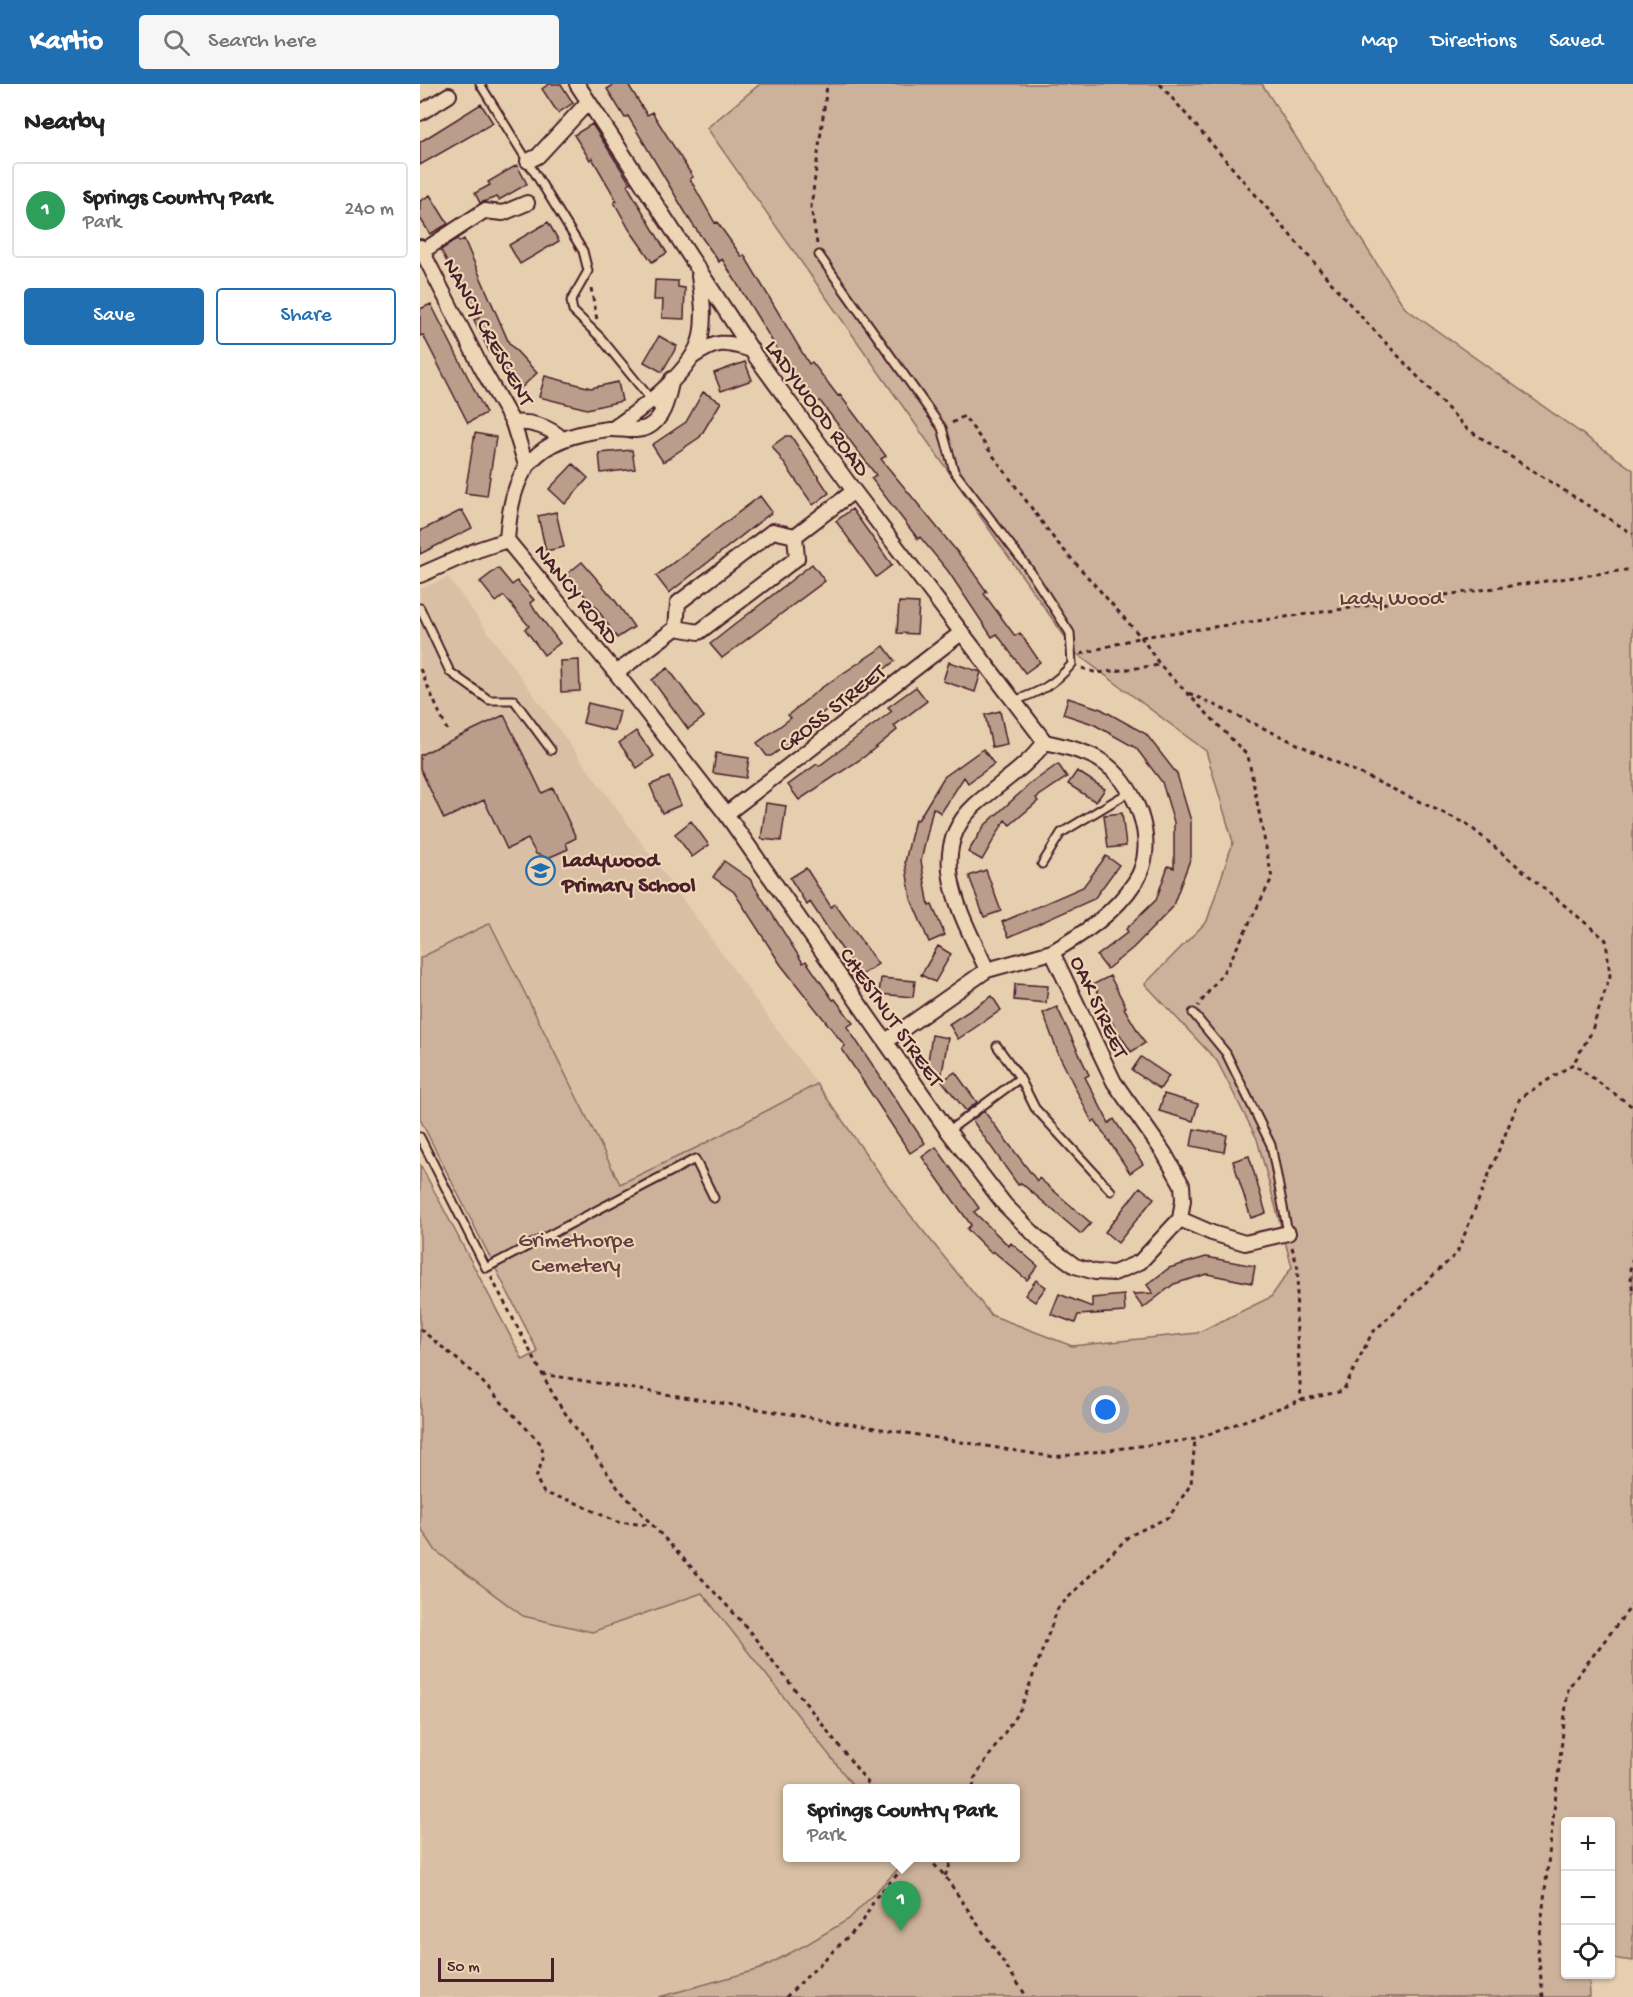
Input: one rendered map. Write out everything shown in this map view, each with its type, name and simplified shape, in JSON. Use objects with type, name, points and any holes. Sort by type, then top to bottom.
[{"type":"street","name":"LADYWOOD ROAD","points":[[577,84],[699,273],[752,350],[854,491],[1012,702],[1045,742]]},
{"type":"street","points":[[420,113],[449,95]]},
{"type":"street","points":[[528,161],[538,156],[588,102]]},
{"type":"street","points":[[421,249],[484,212],[503,213],[527,203]]},
{"type":"street","name":"NANCY CRESCENT","points":[[421,249],[481,367],[513,423],[523,422],[554,430],[562,439]]},
{"type":"street","points":[[692,357],[701,337],[704,307],[699,273]]},
{"type":"street","points":[[513,423],[526,465],[543,450],[562,439],[614,428],[635,430],[648,427],[672,379],[692,357],[711,344],[728,342],[752,350]]},
{"type":"street","name":"NANCY ROAD","points":[[526,465],[509,507],[507,540],[616,673]]},
{"type":"street","points":[[795,536],[854,491]]},
{"type":"street","points":[[676,628],[678,603],[773,531],[795,536]]},
{"type":"street","points":[[616,673],[676,628],[699,632],[797,558],[795,536]]},
{"type":"street","name":"NANCY ROAD","points":[[420,574],[507,540]]},
{"type":"street","name":"CROSS STREET","points":[[726,814],[961,633]]},
{"type":"street","name":"CHESTNUT STREET","points":[[616,673],[726,814],[948,1131],[1005,1205],[1041,1241],[1075,1266],[1095,1272],[1114,1273],[1140,1262],[1180,1219]]},
{"type":"street","points":[[987,970],[951,889],[949,866],[951,841],[961,820],[974,806],[1033,758],[1045,742]]},
{"type":"street","name":"OAK STREET","points":[[1045,742],[1098,759],[1131,790],[1139,809],[1145,856],[1137,880],[1121,901],[1098,922],[1052,952],[1114,1082],[1178,1174],[1183,1200],[1180,1219]]},
{"type":"street","points":[[886,1041],[987,970],[1052,952]]},
{"type":"street","points":[[1180,1219],[1212,1233],[1245,1243],[1288,1233]]},
{"type":"lane","points":[[480,84],[583,251],[588,271],[571,301],[573,311],[600,337],[657,407]]},
{"type":"lane","points":[[819,255],[942,428],[954,471],[1028,568],[1070,633],[1073,660],[1059,679],[1041,692],[1012,702]]},
{"type":"lane","points":[[420,608],[450,672],[489,700],[514,700],[551,750]]},
{"type":"lane","points":[[1042,864],[1060,833],[1131,790]]},
{"type":"lane","points":[[1192,1013],[1226,1053],[1271,1145],[1288,1233]]},
{"type":"lane","points":[[997,1046],[1020,1078],[1035,1108],[1111,1191]]},
{"type":"lane","points":[[948,1131],[1020,1078]]},
{"type":"lane","points":[[420,1137],[486,1268],[695,1159],[714,1198]]},
{"type":"path","points":[[819,255],[810,207],[829,84]]},
{"type":"path","points":[[1160,84],[1353,309],[1467,429],[1633,534]]},
{"type":"path","points":[[588,271],[600,337]]},
{"type":"path","points":[[942,428],[964,416],[1055,540],[1141,637],[1160,665],[1248,756],[1272,878],[1227,967],[1192,1013]]},
{"type":"path","points":[[1073,660],[1141,637],[1633,569]]},
{"type":"path","points":[[1073,660],[1097,673],[1160,665]]},
{"type":"path","points":[[420,669],[447,730]]},
{"type":"path","points":[[542,1374],[1054,1457],[1195,1439],[1301,1400],[1343,1391],[1372,1333],[1457,1253],[1520,1098],[1574,1064],[1591,1033],[1610,976],[1606,940],[1467,824],[1185,691]]},
{"type":"path","points":[[1574,1064],[1633,1107]]},
{"type":"path","points":[[1288,1233],[1298,1269],[1296,1315],[1301,1400]]},
{"type":"path","points":[[1633,1258],[1630,1269],[1633,1294]]},
{"type":"path","points":[[486,1268],[556,1400],[618,1488],[743,1623],[869,1784]]},
{"type":"path","points":[[420,1329],[474,1373],[542,1445],[543,1458],[536,1478],[544,1493],[572,1501],[617,1522],[650,1525]]},
{"type":"path","points":[[973,1784],[974,1779],[1021,1708],[1059,1608],[1129,1536],[1169,1517],[1191,1484],[1195,1439]]},
{"type":"path","points":[[1543,1997],[1538,1953],[1568,1688],[1633,1604]]},
{"type":"path","points":[[786,1997],[862,1923],[876,1898],[908,1862]]},
{"type":"path","points":[[932,1862],[945,1876],[1027,1997]]},
{"type":"path","points":[[945,1876],[951,1862]]},
{"type":"shaded area","name":"Ladywood Primary School","points":[[448,577],[817,1084],[698,1147],[620,1184],[491,923],[420,958],[420,589]]},
{"type":"shaded area","points":[[420,1527],[436,1551],[702,1593],[852,1784],[783,1784],[783,1862],[905,1862],[849,1920],[760,1969],[659,1997],[420,1997]]},
{"type":"green space","points":[[760,84],[1262,84],[1405,308],[1633,470],[1633,1961],[1615,1959],[1615,1817],[1561,1817],[1561,1979],[1589,1979],[1590,1997],[659,1997],[760,1969],[809,1943],[849,1919],[905,1862],[1020,1862],[1020,1784],[852,1784],[702,1593],[592,1632],[523,1616],[436,1551],[420,1527],[420,1164],[523,1360],[538,1352],[420,1119],[420,958],[490,923],[620,1184],[698,1147],[817,1084],[899,1201],[991,1315],[1072,1346],[1197,1333],[1271,1297],[1292,1267],[1257,1139],[1217,1061],[1145,984],[1207,921],[1233,842],[1206,751],[1077,654],[707,128]]},
{"type":"building","points":[[549,84],[561,84],[573,103],[558,113],[542,89]]},
{"type":"building","points":[[615,84],[628,84],[647,115],[652,112],[693,177],[690,179],[715,223],[717,222],[742,257],[744,255],[809,364],[812,362],[838,396],[840,395],[886,456],[881,459],[968,565],[987,592],[984,594],[1015,636],[1020,633],[1040,662],[1025,673],[997,634],[992,637],[948,571],[920,537],[918,539],[871,478],[876,475],[820,401],[817,403],[790,370],[722,259],[719,262],[691,222],[628,116],[625,118],[607,89]]},
{"type":"building","points":[[481,104],[493,123],[420,165],[420,142]]},
{"type":"building","points":[[592,124],[630,183],[627,185],[667,253],[652,262],[629,229],[614,202],[617,201],[592,158],[590,160],[574,135]]},
{"type":"building","points":[[517,165],[527,184],[499,200],[497,197],[480,203],[475,193],[490,185],[488,182]]},
{"type":"building","points":[[430,195],[448,224],[430,234],[420,218],[420,201]]},
{"type":"building","points":[[548,222],[559,241],[520,264],[509,245]]},
{"type":"building","points":[[457,239],[459,242],[464,239],[509,343],[537,373],[521,388],[489,351],[474,320],[479,318],[457,270],[452,272],[441,250]]},
{"type":"building","points":[[655,280],[678,281],[678,287],[685,288],[684,319],[662,318],[663,300],[654,300]]},
{"type":"building","points":[[431,304],[486,413],[468,423],[423,335],[420,336],[420,309]]},
{"type":"building","points":[[659,336],[677,346],[662,372],[644,362]]},
{"type":"building","points":[[745,362],[752,380],[721,391],[714,373]]},
{"type":"building","points":[[545,376],[591,388],[618,382],[622,401],[587,409],[539,397]]},
{"type":"building","points":[[703,392],[721,402],[700,437],[663,462],[652,445],[686,422]]},
{"type":"building","points":[[475,433],[496,437],[487,496],[465,493]]},
{"type":"building","points":[[786,436],[791,436],[829,493],[813,505],[772,446]]},
{"type":"building","points":[[632,450],[635,469],[601,473],[599,453]]},
{"type":"building","points":[[573,464],[588,478],[565,504],[549,489]]},
{"type":"building","points":[[760,496],[772,512],[669,593],[656,576]]},
{"type":"building","points":[[852,509],[892,565],[876,577],[836,521]]},
{"type":"building","points":[[462,510],[472,528],[420,554],[420,531]]},
{"type":"building","points":[[556,512],[564,547],[546,551],[538,516]]},
{"type":"building","points":[[582,562],[614,599],[634,627],[617,638],[591,600],[589,601],[567,574]]},
{"type":"building","points":[[812,564],[825,581],[722,658],[710,644]]},
{"type":"building","points":[[498,568],[512,585],[517,581],[534,600],[530,603],[560,643],[544,655],[525,629],[529,626],[504,596],[496,602],[480,582]]},
{"type":"building","points":[[899,602],[919,603],[917,634],[897,633]]},
{"type":"building","points":[[884,646],[895,661],[871,679],[869,676],[791,738],[793,741],[771,756],[767,756],[757,743],[791,718],[788,715],[821,688]]},
{"type":"building","points":[[579,660],[580,691],[561,692],[560,661]]},
{"type":"building","points":[[949,662],[981,672],[975,692],[943,681]]},
{"type":"building","points":[[668,668],[704,717],[688,729],[652,680]]},
{"type":"building","points":[[916,687],[927,701],[894,726],[897,730],[864,757],[799,800],[788,785],[817,764],[819,766],[892,711],[888,707]]},
{"type":"building","points":[[1068,698],[1101,709],[1146,734],[1177,774],[1191,821],[1191,857],[1172,908],[1133,948],[1107,969],[1097,956],[1128,932],[1126,929],[1156,900],[1168,866],[1174,868],[1174,822],[1162,782],[1136,748],[1093,724],[1063,714]]},
{"type":"building","points":[[588,703],[620,711],[615,731],[583,723]]},
{"type":"building","points":[[1000,711],[1007,744],[992,747],[985,715]]},
{"type":"building","points":[[504,715],[542,793],[553,788],[576,838],[566,843],[568,849],[548,858],[536,854],[528,839],[507,849],[484,800],[444,819],[420,768],[420,755]]},
{"type":"building","points":[[636,731],[654,756],[637,768],[619,743]]},
{"type":"building","points":[[983,749],[994,764],[968,783],[964,777],[941,813],[933,808],[921,861],[929,906],[932,905],[945,935],[929,942],[911,899],[905,862],[915,819],[918,820],[944,777]]},
{"type":"building","points":[[716,753],[749,758],[746,778],[713,773]]},
{"type":"building","points":[[1058,764],[1067,777],[1036,798],[1038,801],[1010,825],[1005,820],[982,860],[968,852],[984,826],[1030,784]]},
{"type":"building","points":[[1077,771],[1105,789],[1096,802],[1068,784]]},
{"type":"building","points":[[669,777],[681,805],[662,813],[650,785]]},
{"type":"building","points":[[766,803],[786,806],[781,841],[761,839]]},
{"type":"building","points":[[1122,813],[1126,846],[1108,848],[1104,815]]},
{"type":"building","points":[[691,821],[709,845],[692,857],[675,834]]},
{"type":"building","points":[[1106,856],[1119,865],[1094,899],[1009,937],[1002,922],[1083,887]]},
{"type":"building","points":[[724,861],[750,879],[803,963],[806,961],[833,1000],[835,999],[853,1023],[847,1027],[925,1143],[910,1153],[842,1049],[845,1046],[781,965],[734,892],[713,877]]},
{"type":"building","points":[[806,868],[831,907],[835,904],[878,964],[860,976],[810,902],[807,905],[790,878]]},
{"type":"building","points":[[986,870],[1001,911],[984,917],[969,876]]},
{"type":"building","points":[[938,946],[951,954],[935,982],[921,975]]},
{"type":"building","points":[[1110,976],[1126,1007],[1124,1008],[1145,1043],[1131,1052],[1113,1024],[1094,984]]},
{"type":"building","points":[[881,978],[915,981],[913,997],[879,994]]},
{"type":"building","points":[[1015,984],[1048,986],[1046,1003],[1014,1000]]},
{"type":"building","points":[[992,996],[1001,1010],[958,1039],[949,1024]]},
{"type":"building","points":[[1057,1007],[1089,1075],[1085,1077],[1109,1123],[1114,1119],[1143,1164],[1130,1173],[1095,1120],[1092,1122],[1058,1053],[1043,1013]]},
{"type":"building","points":[[932,1035],[948,1038],[941,1079],[934,1069],[927,1068]]},
{"type":"building","points":[[1141,1057],[1169,1076],[1160,1089],[1132,1070]]},
{"type":"building","points":[[955,1072],[977,1102],[966,1111],[942,1081]]},
{"type":"building","points":[[1164,1094],[1198,1104],[1193,1121],[1159,1111]]},
{"type":"building","points":[[984,1111],[1037,1181],[1039,1178],[1091,1223],[1081,1234],[1021,1183],[1018,1185],[972,1120]]},
{"type":"building","points":[[1194,1129],[1227,1135],[1224,1152],[1191,1146]]},
{"type":"building","points":[[936,1147],[979,1208],[974,1212],[1009,1246],[1011,1243],[1038,1266],[1027,1280],[993,1251],[991,1253],[967,1229],[971,1225],[922,1157]]},
{"type":"building","points":[[1249,1156],[1266,1213],[1251,1218],[1233,1161]]},
{"type":"building","points":[[1140,1187],[1154,1198],[1118,1243],[1105,1232]]},
{"type":"building","points":[[1206,1257],[1255,1266],[1252,1283],[1207,1274],[1174,1284],[1143,1308],[1133,1294],[1153,1293],[1147,1285],[1169,1268]]},
{"type":"building","points":[[1036,1280],[1046,1287],[1035,1302],[1025,1295]]},
{"type":"building","points":[[1059,1294],[1092,1307],[1092,1298],[1124,1295],[1125,1312],[1078,1315],[1075,1323],[1051,1314]]},
{"type":"place","name":"Ladywood Primary School","points":[[541,871]]},
{"type":"place","name":"Springs Country Park","points":[[901,1931]]},
{"type":"park label","name":"Lady Wood","points":[[1391,596]]},
{"type":"park label","name":"Grimethorpe Cemetery","points":[[576,1250]]}]
